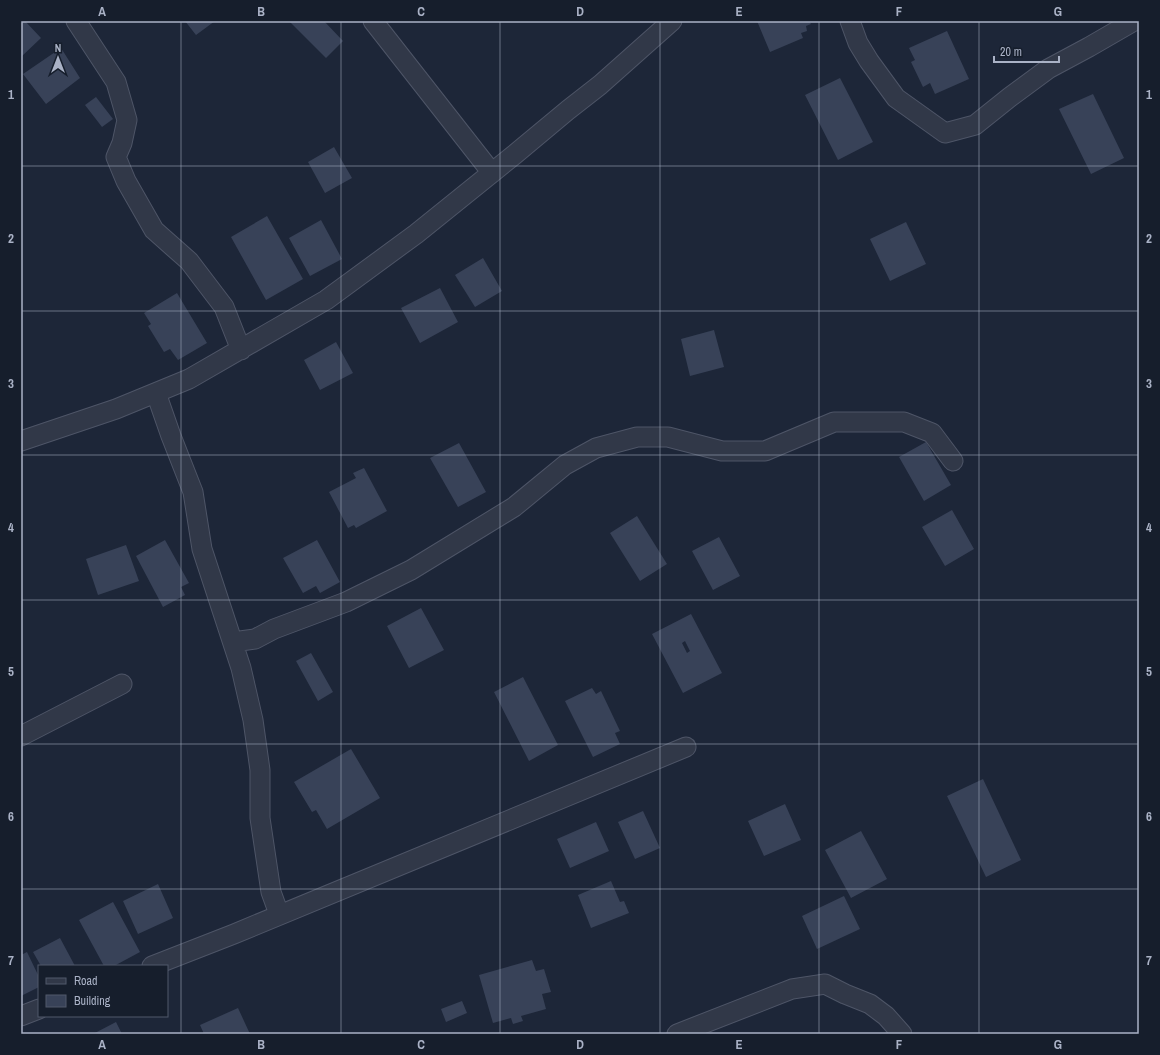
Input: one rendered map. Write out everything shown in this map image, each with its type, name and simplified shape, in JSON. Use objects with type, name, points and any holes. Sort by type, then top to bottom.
[{"type":"street","points":[[76,21],[116,82],[127,120],[122,143],[116,157],[126,181],[154,230],[190,261],[224,307],[241,350]]},
{"type":"street","points":[[372,21],[492,173]]},
{"type":"street","points":[[21,441],[116,409],[190,379],[326,300],[416,234],[492,173],[600,85],[672,21]]},
{"type":"street","points":[[850,21],[858,43],[896,98],[945,133],[975,125],[1048,69],[1090,47],[1134,21]]},
{"type":"street","points":[[156,393],[193,492],[202,549],[241,668],[253,720],[260,770],[261,825],[271,892],[279,914]]},
{"type":"street","points":[[233,642],[255,639],[346,602],[411,570],[514,507],[565,465],[596,448],[637,437],[668,437],[722,451],[764,451],[834,422],[904,422],[932,433],[954,461]]},
{"type":"street","points":[[21,736],[122,684]]},
{"type":"street","points":[[154,965],[686,747]]},
{"type":"street","points":[[677,1034],[792,989],[825,984],[870,1004],[886,1016],[902,1034]]},
{"type":"street","points":[[21,1016],[38,1009]]},
{"type":"building","points":[[21,21],[25,21],[41,38],[21,57]]},
{"type":"building","points":[[185,21],[215,21],[196,35]]},
{"type":"building","points":[[289,21],[324,21],[343,41],[326,58]]},
{"type":"building","points":[[757,21],[809,21],[811,24],[806,26],[807,31],[801,33],[803,38],[770,52]]},
{"type":"building","points":[[947,31],[969,79],[935,94],[930,83],[923,87],[911,62],[915,60],[909,48]]},
{"type":"building","points":[[61,48],[80,78],[46,104],[23,74]]},
{"type":"building","points":[[840,78],[873,142],[838,160],[805,95]]},
{"type":"building","points":[[1093,94],[1124,158],[1091,174],[1059,109]]},
{"type":"building","points":[[96,97],[113,119],[102,127],[85,105]]},
{"type":"building","points":[[334,147],[352,178],[325,193],[308,162]]},
{"type":"building","points":[[267,216],[303,279],[266,300],[231,237]]},
{"type":"building","points":[[321,220],[342,259],[310,276],[289,238]]},
{"type":"building","points":[[906,222],[926,264],[890,281],[870,239]]},
{"type":"building","points":[[483,258],[502,291],[475,307],[455,275]]},
{"type":"building","points":[[440,288],[458,322],[420,343],[401,308]]},
{"type":"building","points":[[177,293],[207,343],[178,360],[170,349],[164,352],[148,326],[151,324],[144,313]]},
{"type":"building","points":[[714,330],[724,367],[690,376],[681,339]]},
{"type":"building","points":[[336,342],[353,373],[320,390],[304,360]]},
{"type":"building","points":[[926,442],[951,485],[924,501],[899,457]]},
{"type":"building","points":[[459,443],[486,492],[458,507],[430,458]]},
{"type":"building","points":[[364,468],[387,511],[356,528],[354,525],[348,528],[329,492],[356,478],[353,473]]},
{"type":"building","points":[[952,510],[974,549],[945,566],[922,527]]},
{"type":"building","points":[[637,516],[667,564],[640,581],[610,533]]},
{"type":"building","points":[[719,537],[740,576],[713,590],[692,551]]},
{"type":"building","points":[[165,540],[189,583],[181,587],[185,595],[163,607],[136,556]]},
{"type":"building","points":[[317,540],[340,582],[320,593],[316,586],[303,593],[283,558]]},
{"type":"building","points":[[126,545],[139,581],[98,595],[86,559]]},
{"type":"building","points":[[421,608],[444,650],[409,668],[387,626]]},
{"type":"building","points":[[691,614],[722,673],[683,693],[652,634]],"holes":[[[685,641],[690,651],[687,653],[682,643]]]},
{"type":"building","points":[[311,653],[333,692],[318,701],[296,661]]},
{"type":"building","points":[[523,677],[558,745],[529,761],[494,692]]},
{"type":"building","points":[[592,688],[596,694],[601,691],[620,731],[615,733],[620,744],[593,757],[565,701]]},
{"type":"building","points":[[351,749],[380,798],[327,829],[316,810],[312,812],[294,782]]},
{"type":"building","points":[[983,779],[1021,860],[986,877],[947,796]]},
{"type":"building","points":[[785,804],[801,840],[764,856],[748,821]]},
{"type":"building","points":[[643,811],[660,848],[635,859],[618,822]]},
{"type":"building","points":[[596,822],[609,851],[570,868],[557,839]]},
{"type":"building","points":[[861,831],[887,879],[851,898],[825,850]]},
{"type":"building","points":[[611,881],[620,902],[624,901],[629,913],[591,928],[578,895]]},
{"type":"building","points":[[158,884],[173,918],[138,934],[123,901]]},
{"type":"building","points":[[844,896],[860,929],[817,949],[802,916]]},
{"type":"building","points":[[113,902],[140,952],[116,965],[103,965],[79,920]]},
{"type":"building","points":[[60,938],[74,965],[40,965],[33,952]]},
{"type":"building","points":[[27,952],[38,975],[38,988],[21,996],[21,955]]},
{"type":"building","points":[[532,960],[536,971],[544,969],[551,992],[542,994],[546,1009],[521,1016],[523,1021],[513,1024],[511,1018],[493,1023],[479,975]]},
{"type":"building","points":[[462,1001],[467,1013],[446,1022],[441,1009]]},
{"type":"building","points":[[238,1008],[250,1034],[204,1034],[200,1025]]},
{"type":"building","points":[[116,1022],[122,1034],[93,1034]]}]
